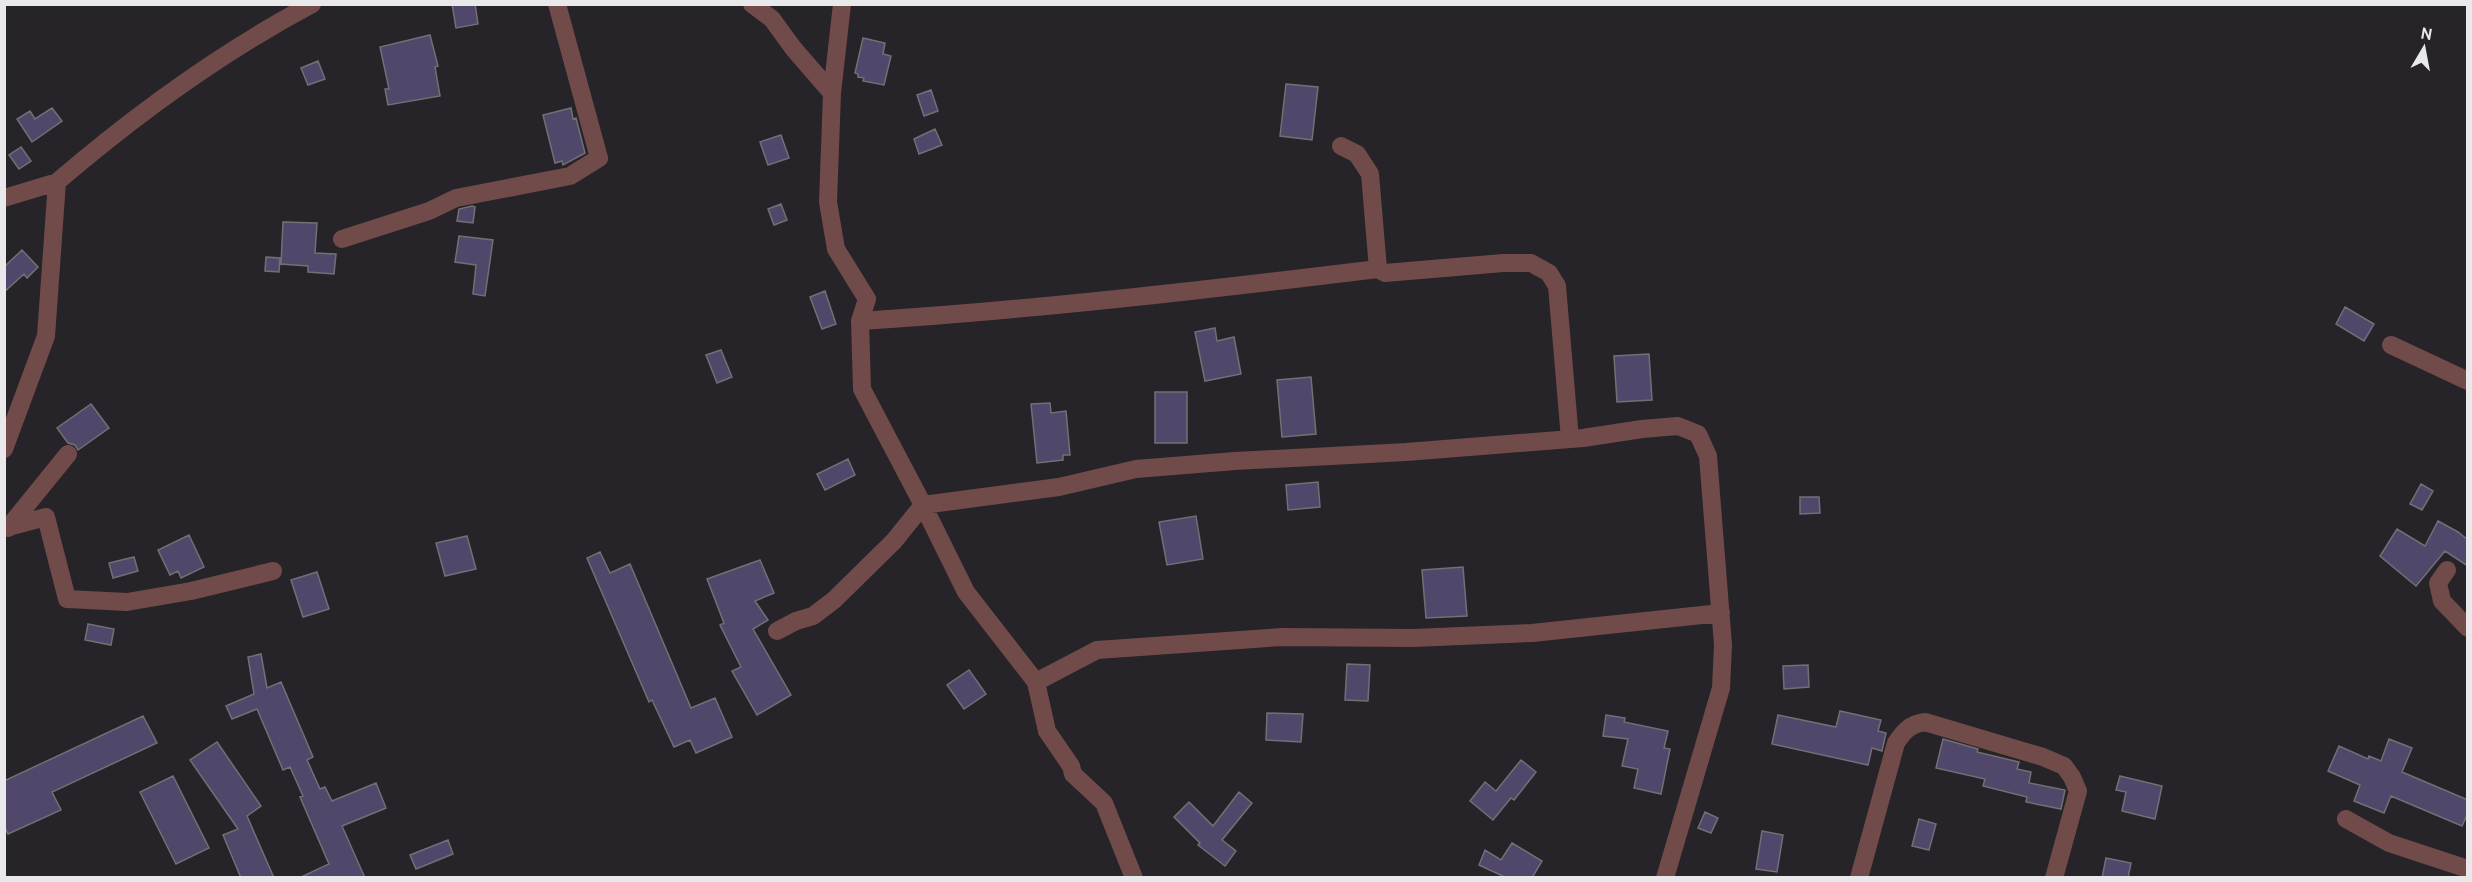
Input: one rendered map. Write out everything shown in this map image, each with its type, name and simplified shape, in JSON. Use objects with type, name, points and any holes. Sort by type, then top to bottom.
[{"type":"street","points":[[4,198],[57,183],[101,145],[190,79],[280,21],[312,4]]},
{"type":"street","points":[[342,239],[429,211],[456,198],[570,176],[599,158],[557,4]]},
{"type":"street","points":[[752,4],[772,20],[832,93]]},
{"type":"street","points":[[842,4],[832,93],[828,202],[836,249],[867,299],[860,321],[862,389],[966,592],[1036,682],[1047,731],[1071,766],[1073,774],[1104,803],[1134,878]]},
{"type":"street","points":[[1341,146],[1356,154],[1370,174],[1378,269]]},
{"type":"street","points":[[4,449],[46,336],[57,183]]},
{"type":"street","points":[[860,321],[974,313],[1209,290],[1378,269],[1385,273],[1503,263],[1531,263],[1549,273],[1557,286],[1570,439]]},
{"type":"street","points":[[2391,345],[2468,381]]},
{"type":"street","points":[[777,631],[796,621],[813,616],[834,600],[894,541],[923,505],[1059,488],[1136,469],[1570,439],[1678,426],[1698,434],[1708,456],[1723,645],[1720,688],[1665,878]]},
{"type":"street","points":[[8,529],[68,454]]},
{"type":"street","points":[[8,529],[46,517],[67,599],[127,602],[191,591],[273,571]]},
{"type":"street","points":[[2447,570],[2438,583],[2442,601],[2468,628]]},
{"type":"street","points":[[1036,682],[1098,650],[1282,637],[1413,638],[1532,633],[1721,613]]},
{"type":"street","points":[[1859,878],[1896,743],[1904,730],[1925,722],[2043,757],[2064,766],[2078,791],[2054,878]]},
{"type":"street","points":[[2346,819],[2389,843],[2468,869]]},
{"type":"building","points":[[452,4],[475,4],[478,24],[456,28]]},
{"type":"building","points":[[430,35],[438,66],[435,67],[440,96],[388,105],[385,89],[389,89],[380,47]]},
{"type":"building","points":[[863,38],[885,43],[883,54],[891,56],[884,85],[863,81],[864,78],[858,77],[855,73]]},
{"type":"building","points":[[318,61],[325,79],[308,85],[301,68]]},
{"type":"building","points":[[1286,84],[1318,87],[1312,140],[1280,136]]},
{"type":"building","points":[[931,90],[938,111],[924,116],[917,95]]},
{"type":"building","points":[[52,108],[62,121],[32,142],[17,119],[30,111],[35,119]]},
{"type":"building","points":[[571,108],[573,119],[576,118],[585,153],[563,165],[562,161],[555,163],[543,115]]},
{"type":"building","points":[[935,129],[942,145],[919,154],[914,139]]},
{"type":"building","points":[[781,135],[789,158],[768,165],[760,142]]},
{"type":"building","points":[[21,147],[31,161],[19,169],[9,155]]},
{"type":"building","points":[[781,204],[787,220],[774,225],[768,209]]},
{"type":"building","points":[[475,207],[473,223],[457,221],[459,209]]},
{"type":"building","points":[[283,222],[317,223],[315,253],[336,254],[334,274],[308,272],[308,266],[281,264]]},
{"type":"building","points":[[459,236],[493,240],[485,296],[473,294],[476,265],[455,262]]},
{"type":"building","points":[[22,250],[38,267],[27,278],[24,274],[4,292],[4,267]]},
{"type":"building","points":[[266,257],[280,258],[279,272],[265,271]]},
{"type":"building","points":[[825,291],[836,324],[822,329],[810,297]]},
{"type":"building","points":[[2345,307],[2374,324],[2364,341],[2336,324]]},
{"type":"building","points":[[1215,328],[1217,341],[1234,337],[1241,374],[1205,381],[1195,332]]},
{"type":"building","points":[[721,350],[732,377],[717,383],[706,355]]},
{"type":"building","points":[[1649,354],[1652,400],[1617,402],[1614,356]]},
{"type":"building","points":[[1311,377],[1316,434],[1282,437],[1277,380]]},
{"type":"building","points":[[1155,392],[1187,392],[1187,443],[1155,443]]},
{"type":"building","points":[[1050,403],[1051,413],[1066,411],[1070,455],[1063,455],[1063,460],[1037,463],[1031,404]]},
{"type":"building","points":[[91,404],[109,428],[78,450],[75,445],[68,443],[57,428]]},
{"type":"building","points":[[848,459],[855,475],[825,490],[817,474]]},
{"type":"building","points":[[1318,482],[1320,507],[1288,510],[1286,485]]},
{"type":"building","points":[[2421,484],[2433,491],[2422,510],[2410,504]]},
{"type":"building","points":[[1800,497],[1819,497],[1820,513],[1800,514]]},
{"type":"building","points":[[1196,516],[1203,559],[1167,565],[1159,522]]},
{"type":"building","points":[[2438,521],[2468,540],[2468,566],[2445,551],[2416,586],[2380,556],[2397,529],[2425,546]]},
{"type":"building","points":[[189,535],[204,567],[181,578],[178,571],[170,575],[158,550]]},
{"type":"building","points":[[467,536],[476,569],[445,576],[436,543]]},
{"type":"building","points":[[600,552],[610,573],[630,564],[691,708],[715,698],[732,737],[696,753],[690,740],[674,747],[652,700],[649,702],[587,558]]},
{"type":"building","points":[[134,557],[138,571],[113,578],[109,563]]},
{"type":"building","points":[[760,560],[774,593],[755,601],[768,620],[753,629],[791,695],[757,715],[732,671],[741,667],[720,625],[724,623],[707,579]]},
{"type":"building","points":[[1463,567],[1467,616],[1426,618],[1422,570]]},
{"type":"building","points":[[317,572],[329,609],[303,617],[291,580]]},
{"type":"building","points":[[88,624],[114,629],[111,645],[85,640]]},
{"type":"building","points":[[261,654],[267,688],[281,682],[313,757],[307,760],[320,789],[325,787],[332,801],[376,783],[386,808],[342,826],[365,878],[299,878],[329,864],[300,797],[303,796],[290,767],[283,770],[257,709],[232,719],[226,706],[254,694],[248,657]]},
{"type":"building","points":[[1347,664],[1370,665],[1368,701],[1345,700]]},
{"type":"building","points":[[1808,665],[1809,687],[1784,689],[1783,666]]},
{"type":"building","points":[[969,670],[986,694],[964,709],[947,685]]},
{"type":"building","points":[[1840,711],[1881,720],[1878,731],[1886,733],[1882,751],[1872,748],[1868,765],[1772,744],[1778,715],[1836,727]]},
{"type":"building","points":[[1267,713],[1303,714],[1301,742],[1266,740]]},
{"type":"building","points":[[1606,715],[1625,718],[1624,722],[1668,731],[1664,748],[1670,749],[1661,794],[1634,788],[1638,769],[1622,766],[1628,739],[1603,736]]},
{"type":"building","points":[[143,716],[157,743],[52,792],[61,810],[8,834],[4,826],[4,781]]},
{"type":"building","points":[[1943,739],[1978,749],[1977,752],[2019,762],[2017,769],[2031,772],[2029,783],[2065,790],[2061,809],[2026,802],[2027,797],[1983,786],[1985,779],[1936,768]]},
{"type":"building","points":[[2389,739],[2412,748],[2402,772],[2468,800],[2468,813],[2462,826],[2391,796],[2384,813],[2354,801],[2360,785],[2328,771],[2339,746],[2368,759],[2369,756],[2381,761]]},
{"type":"building","points":[[217,742],[261,806],[247,816],[274,878],[241,878],[223,835],[238,829],[190,760]]},
{"type":"building","points":[[1521,760],[1536,772],[1514,800],[1511,798],[1493,820],[1470,801],[1485,782],[1496,791]]},
{"type":"building","points":[[173,776],[209,848],[176,864],[140,792]]},
{"type":"building","points":[[2120,776],[2162,786],[2155,819],[2122,811],[2126,792],[2116,790]]},
{"type":"building","points":[[1239,792],[1252,803],[1222,840],[1236,851],[1225,866],[1198,845],[1200,843],[1174,817],[1189,802],[1213,826]]},
{"type":"building","points":[[1705,812],[1718,818],[1711,833],[1698,828]]},
{"type":"building","points":[[1919,819],[1936,824],[1929,850],[1912,846]]},
{"type":"building","points":[[1762,831],[1783,835],[1777,872],[1756,869]]},
{"type":"building","points":[[448,840],[453,854],[416,869],[410,855]]},
{"type":"building","points":[[1512,843],[1542,861],[1532,878],[1507,878],[1479,865],[1485,850],[1501,860]]},
{"type":"building","points":[[2106,858],[2131,863],[2128,878],[2102,878]]}]
